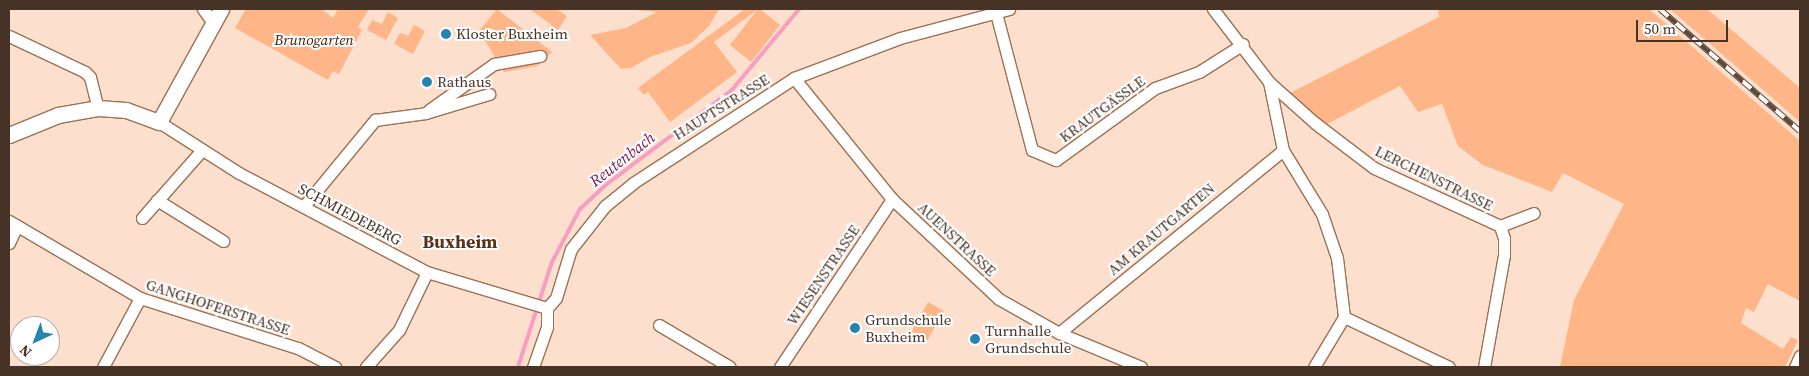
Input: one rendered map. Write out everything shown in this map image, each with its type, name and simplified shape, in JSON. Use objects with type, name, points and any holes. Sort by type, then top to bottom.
[{"type":"street","points":[[203,9],[213,23]]},
{"type":"street","points":[[9,135],[58,115],[98,108],[126,110],[159,122],[221,9]]},
{"type":"street","name":"HAUPTSTRASSE","points":[[533,367],[547,327],[547,308],[556,298],[571,249],[605,206],[665,160],[794,78],[970,14],[996,13],[1009,9]]},
{"type":"street","points":[[1213,9],[1243,44],[1269,82],[1283,150],[1322,214],[1337,258],[1344,317],[1314,367]]},
{"type":"street","name":"KRAUTGÄSSLE","points":[[996,13],[1032,150],[1056,160],[1155,88],[1199,72],[1243,44]]},
{"type":"street","points":[[9,36],[84,72],[90,77],[98,108]]},
{"type":"street","points":[[426,112],[494,64],[540,56]]},
{"type":"street","name":"AUENSTRASSE","points":[[794,78],[892,199],[999,299],[1059,333],[1141,367]]},
{"type":"street","name":"LERCHENSTRASSE","points":[[1269,82],[1315,123],[1374,168],[1500,226],[1504,238],[1504,255],[1484,367]]},
{"type":"street","points":[[304,206],[375,120],[426,112],[489,94]]},
{"type":"street","name":"SCHMIEDEBERG","points":[[159,122],[202,150],[427,272],[532,306],[547,308]]},
{"type":"street","points":[[142,218],[202,150]]},
{"type":"street","name":"AM KRAUTGARTEN","points":[[1059,333],[1283,150]]},
{"type":"street","name":"WIESENSTRASSE","points":[[780,367],[892,199]]},
{"type":"street","points":[[158,200],[223,241]]},
{"type":"street","points":[[1500,226],[1534,214]]},
{"type":"street","name":"GANGHOFERSTRASSE","points":[[9,243],[13,224],[140,298],[298,348],[335,367]]},
{"type":"street","points":[[366,367],[399,330],[427,272]]},
{"type":"street","points":[[103,367],[140,298]]},
{"type":"street","points":[[1344,317],[1449,367]]},
{"type":"street","points":[[659,325],[730,367]]},
{"type":"street","points":[[1795,367],[1800,356]]},
{"type":"green space","name":"Brunogarten","points":[[246,9],[322,9],[333,18],[338,9],[369,9],[358,27],[362,30],[339,74],[333,71],[328,80],[235,28]]},
{"type":"green space","points":[[497,9],[552,52],[538,66],[504,72],[479,31]]},
{"type":"green space","points":[[530,9],[556,9],[567,16],[558,30]]},
{"type":"green space","points":[[626,9],[719,9],[709,26],[691,43],[650,57],[631,68],[621,69],[590,35],[626,28],[657,12]]},
{"type":"green space","points":[[745,9],[760,9],[780,25],[751,62],[730,45],[757,10],[714,42],[737,72],[670,122],[648,92],[644,95],[638,88]]},
{"type":"green space","points":[[1438,9],[1649,9],[1800,141],[1800,301],[1768,284],[1754,312],[1746,308],[1741,323],[1783,349],[1791,337],[1798,340],[1785,367],[1560,367],[1574,300],[1624,204],[1563,173],[1552,192],[1483,165],[1458,146],[1442,104],[1418,112],[1400,86],[1325,125],[1290,93],[1439,17]]},
{"type":"green space","points":[[1670,9],[1707,9],[1800,88],[1800,122]]},
{"type":"green space","points":[[388,12],[398,18],[386,40],[367,30],[372,20],[382,24]]},
{"type":"green space","points":[[414,25],[425,31],[413,54],[394,44],[400,33],[408,36]]},
{"type":"green space","points":[[928,302],[944,311],[925,344],[910,335]]},
{"type":"waterway","name":"Reutenbach","points":[[518,367],[552,262],[580,209],[607,184],[731,91],[799,9]]},
{"type":"railway","points":[[1660,9],[1800,131]]},
{"type":"place","name":"Kloster Buxheim","points":[[446,34]]},
{"type":"place","name":"Rathaus","points":[[427,82]]},
{"type":"place","name":"Grundschule Buxheim","points":[[855,328]]},
{"type":"place","name":"Turnhalle Grundschule","points":[[975,339]]},
{"type":"district","name":"Buxheim","points":[[460,242]]}]
